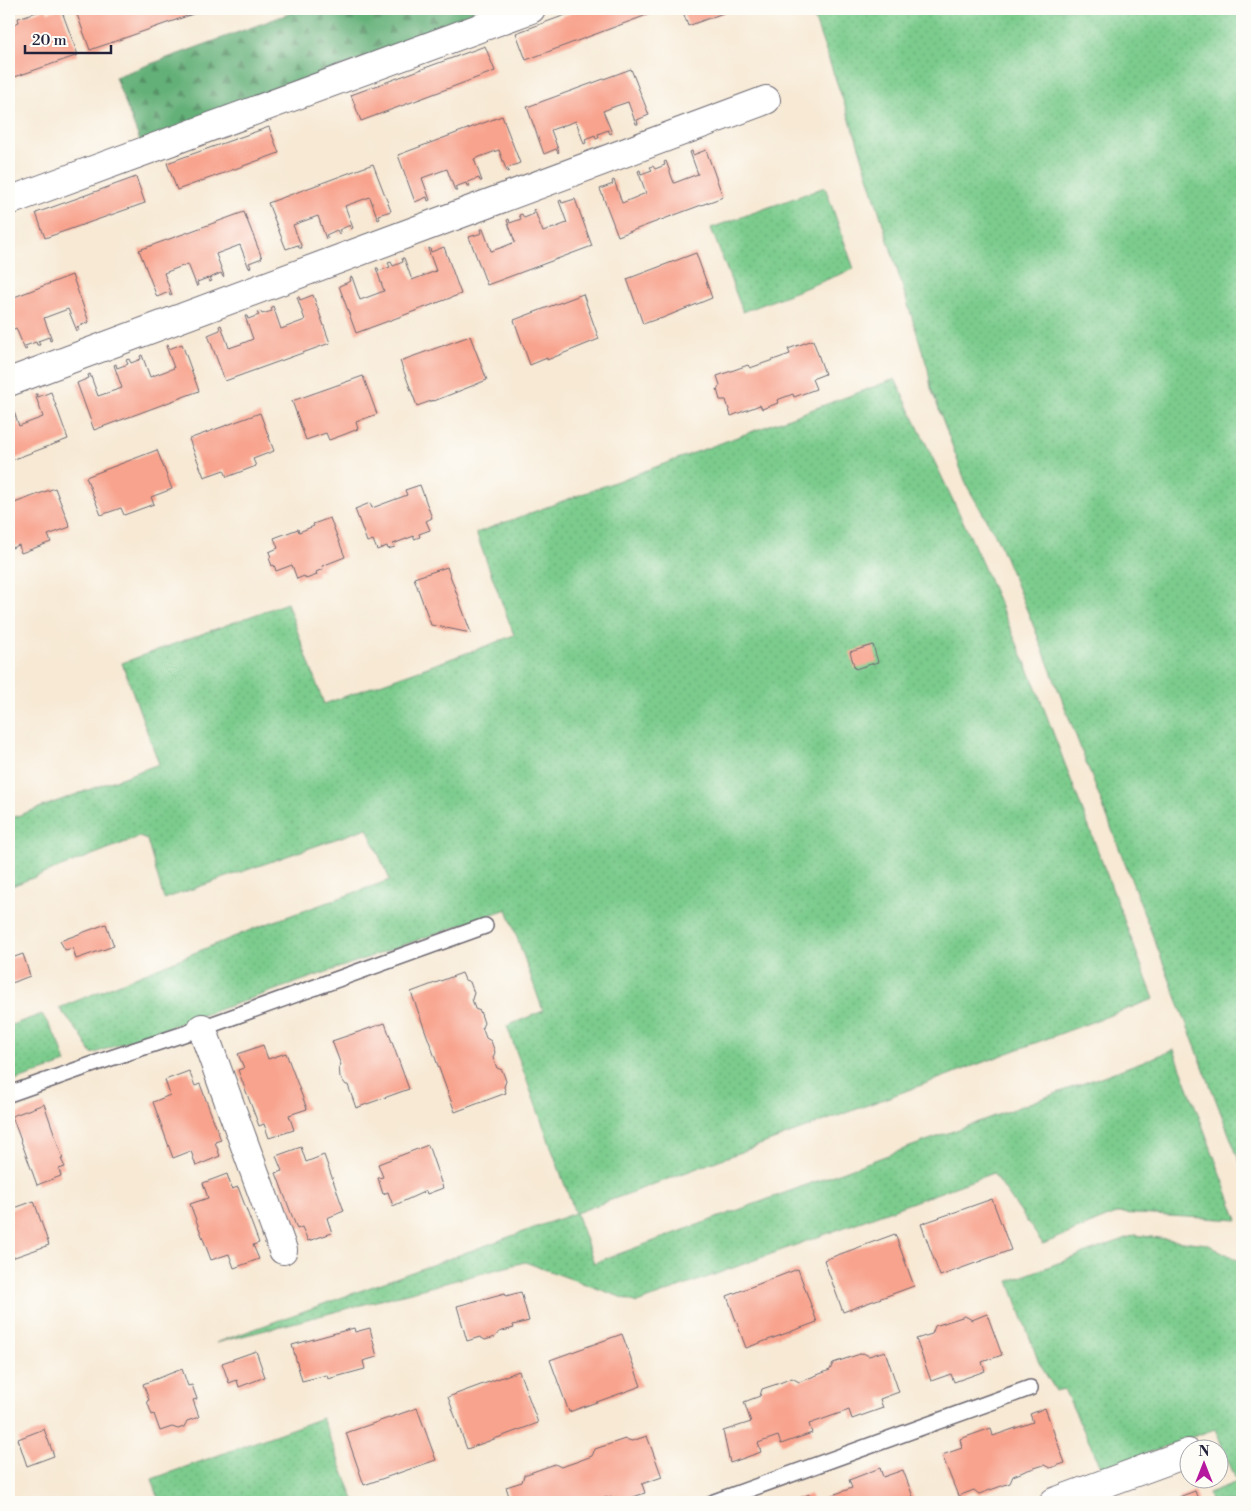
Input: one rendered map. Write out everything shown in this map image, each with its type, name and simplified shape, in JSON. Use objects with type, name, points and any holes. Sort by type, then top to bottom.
[{"type":"street","points":[[9,202],[531,9]]},
{"type":"street","points":[[9,382],[766,100]]},
{"type":"street","points":[[202,1028],[283,1250]]},
{"type":"street","points":[[1054,1502],[1178,1457]]},
{"type":"lane","points":[[9,1094],[202,1028],[485,926]]},
{"type":"lane","points":[[714,1502],[1030,1388]]},
{"type":"green space","points":[[302,9],[497,9],[140,141],[115,77]]},
{"type":"green space","points":[[811,9],[1242,9],[1242,1168],[1036,632],[997,538],[967,486],[931,388],[928,369],[856,137]]},
{"type":"green space","points":[[825,187],[854,269],[743,312],[711,228]]},
{"type":"green space","points":[[895,379],[970,536],[1035,685],[1154,999],[576,1213],[594,1263],[1174,1050],[1238,1220],[1118,1213],[1043,1244],[993,1173],[637,1303],[525,1262],[216,1343],[575,1213],[507,1026],[543,1011],[507,909],[92,1054],[80,1034],[59,1008],[258,927],[390,880],[367,828],[164,899],[147,840],[139,837],[9,887],[9,819],[159,764],[122,663],[287,603],[324,704],[489,645],[514,635],[476,533]]},
{"type":"green space","points":[[42,1014],[59,1042],[66,1063],[9,1083],[9,1026]]},
{"type":"green space","points":[[1135,1235],[1207,1244],[1242,1262],[1242,1502],[1212,1502],[1208,1493],[1221,1488],[1228,1488],[1228,1485],[1237,1482],[1228,1460],[1228,1438],[1219,1438],[1215,1429],[1190,1438],[1178,1438],[1178,1442],[1102,1469],[1064,1389],[1056,1391],[1039,1363],[1009,1281]]},
{"type":"green space","points":[[322,1418],[355,1502],[160,1502],[152,1479]]},
{"type":"building","points":[[46,9],[48,12],[61,9],[78,55],[9,79],[9,26],[19,22],[18,18]]},
{"type":"building","points":[[75,9],[195,9],[196,13],[90,50]]},
{"type":"building","points":[[582,9],[663,9],[526,60],[516,33]]},
{"type":"building","points":[[682,9],[734,9],[688,26]]},
{"type":"building","points":[[485,46],[495,71],[361,121],[351,95]]},
{"type":"building","points":[[631,69],[649,115],[637,120],[638,124],[636,124],[628,102],[603,111],[612,133],[610,134],[608,130],[598,134],[599,138],[596,139],[595,135],[585,139],[586,143],[584,144],[576,121],[551,130],[559,152],[556,149],[544,154],[527,107]]},
{"type":"building","points":[[502,116],[520,163],[507,168],[509,171],[507,172],[499,150],[474,159],[482,181],[479,178],[468,182],[470,186],[467,186],[466,183],[455,187],[457,191],[455,191],[447,169],[422,178],[430,200],[428,201],[427,197],[415,202],[398,155]]},
{"type":"building","points":[[269,127],[279,153],[177,190],[167,163]]},
{"type":"building","points":[[706,150],[723,197],[618,236],[600,189],[613,184],[612,181],[614,180],[622,203],[646,193],[638,171],[640,170],[641,174],[652,170],[650,167],[653,166],[655,169],[665,165],[664,162],[666,161],[674,183],[698,174],[690,152],[692,151],[693,155]]},
{"type":"building","points":[[373,164],[391,211],[378,215],[380,219],[378,220],[370,197],[345,206],[353,228],[351,229],[350,225],[339,230],[341,233],[339,234],[337,230],[326,235],[328,238],[326,239],[318,216],[293,225],[302,248],[299,248],[298,245],[286,249],[268,203]]},
{"type":"building","points":[[136,177],[145,203],[45,238],[36,213]]},
{"type":"building","points":[[575,199],[592,246],[487,285],[469,237],[482,233],[481,229],[483,229],[491,251],[503,247],[515,242],[507,220],[509,219],[510,223],[521,219],[519,215],[522,214],[524,218],[534,214],[534,209],[543,232],[567,223],[559,201],[561,200],[562,203]]},
{"type":"building","points":[[244,212],[262,258],[249,263],[251,267],[249,268],[240,245],[216,254],[224,276],[221,273],[210,278],[212,281],[209,282],[208,278],[197,282],[197,287],[188,264],[164,273],[172,295],[170,296],[169,292],[157,297],[139,250]]},
{"type":"building","points":[[444,247],[461,294],[356,333],[339,286],[351,281],[350,278],[352,277],[360,300],[384,291],[376,268],[379,271],[390,267],[388,263],[391,262],[393,266],[403,262],[402,258],[404,258],[412,280],[436,271],[428,249],[430,248],[431,252]]},
{"type":"building","points":[[696,253],[712,298],[643,324],[627,279]]},
{"type":"building","points":[[72,275],[89,322],[77,327],[79,330],[77,331],[68,309],[44,318],[52,340],[50,341],[49,337],[38,341],[40,345],[37,345],[36,342],[25,346],[27,349],[25,350],[16,328],[9,331],[9,299]]},
{"type":"building","points":[[583,294],[599,339],[530,365],[514,320]]},
{"type":"building","points":[[313,295],[330,343],[225,381],[208,335],[220,330],[219,326],[221,325],[229,348],[253,339],[245,316],[248,319],[259,315],[257,312],[260,311],[262,314],[272,311],[271,307],[273,306],[281,329],[305,320],[297,297],[300,300]]},
{"type":"building","points":[[470,336],[487,380],[417,406],[400,361]]},
{"type":"building","points":[[813,340],[825,374],[812,379],[816,389],[794,397],[793,394],[777,400],[778,403],[762,409],[760,405],[731,416],[726,400],[720,400],[717,389],[720,385],[717,376],[748,365],[750,368],[790,354],[788,349]]},
{"type":"building","points":[[182,344],[199,391],[94,430],[77,383],[89,378],[88,375],[90,374],[98,396],[122,388],[114,365],[116,364],[117,368],[128,364],[126,360],[129,359],[131,363],[141,359],[140,356],[142,355],[150,377],[174,368],[166,346],[168,345],[169,349]]},
{"type":"building","points":[[363,376],[377,414],[356,422],[358,429],[343,435],[329,440],[326,433],[306,440],[292,401]]},
{"type":"building","points":[[51,392],[68,439],[9,461],[9,404],[11,403],[19,426],[43,417],[35,394],[38,397]]},
{"type":"building","points":[[260,413],[274,451],[253,459],[256,466],[227,477],[224,470],[204,477],[189,439]]},
{"type":"building","points":[[157,450],[172,489],[151,497],[154,504],[124,515],[121,508],[101,515],[86,477]]},
{"type":"building","points":[[420,485],[432,518],[426,521],[430,530],[419,534],[420,537],[414,539],[414,536],[393,544],[395,547],[388,549],[387,546],[377,550],[373,540],[367,542],[355,509],[370,503],[372,508],[407,495],[405,490]]},
{"type":"building","points":[[55,488],[70,527],[48,535],[51,542],[21,553],[19,545],[9,549],[9,505]]},
{"type":"building","points":[[330,518],[345,557],[322,566],[323,569],[316,572],[317,575],[306,579],[304,576],[297,579],[292,565],[276,571],[269,558],[271,557],[269,552],[278,548],[274,538],[298,529],[299,532],[314,526],[313,524]]},
{"type":"building","points":[[447,567],[471,633],[431,625],[414,578]]},
{"type":"building","points":[[873,645],[878,662],[855,669],[850,652]]},
{"type":"building","points":[[106,924],[114,946],[76,959],[73,948],[65,950],[60,941]]},
{"type":"building","points":[[23,954],[30,976],[9,984],[9,959]]},
{"type":"building","points":[[462,973],[465,980],[470,982],[474,993],[472,999],[475,1009],[480,1011],[484,1023],[482,1027],[486,1038],[491,1041],[495,1052],[493,1058],[497,1068],[502,1070],[506,1081],[504,1087],[506,1093],[455,1112],[411,992]]},
{"type":"building","points":[[385,1023],[409,1089],[356,1108],[348,1085],[340,1077],[339,1066],[341,1065],[332,1041]]},
{"type":"building","points":[[263,1045],[268,1059],[286,1053],[307,1109],[289,1115],[294,1130],[269,1138],[264,1124],[259,1126],[238,1070],[244,1068],[238,1054]]},
{"type":"building","points":[[189,1071],[195,1086],[200,1084],[221,1140],[215,1142],[220,1156],[196,1166],[191,1151],[173,1158],[153,1102],[170,1095],[165,1080]]},
{"type":"building","points":[[44,1104],[65,1167],[59,1169],[61,1176],[37,1185],[12,1116]]},
{"type":"building","points":[[428,1145],[443,1188],[427,1194],[426,1191],[393,1206],[388,1192],[383,1194],[378,1178],[383,1177],[378,1164]]},
{"type":"building","points":[[301,1147],[306,1162],[324,1155],[344,1211],[327,1218],[332,1233],[308,1241],[302,1227],[297,1229],[276,1173],[282,1171],[276,1156]]},
{"type":"building","points":[[227,1174],[232,1189],[238,1187],[259,1243],[253,1245],[259,1259],[234,1268],[229,1254],[211,1260],[190,1204],[208,1198],[203,1183]]},
{"type":"building","points":[[992,1199],[1011,1250],[940,1276],[921,1224]]},
{"type":"building","points":[[34,1201],[49,1245],[9,1259],[9,1210]]},
{"type":"building","points":[[895,1234],[914,1286],[843,1312],[824,1260]]},
{"type":"building","points":[[798,1269],[817,1322],[746,1348],[727,1296]]},
{"type":"building","points":[[521,1292],[529,1321],[513,1325],[514,1328],[499,1332],[495,1337],[485,1340],[480,1337],[467,1341],[457,1306],[505,1293],[506,1296]]},
{"type":"building","points":[[987,1314],[1002,1355],[982,1362],[985,1371],[954,1382],[951,1374],[931,1381],[916,1339],[932,1334],[935,1326],[965,1316],[972,1320]]},
{"type":"building","points":[[354,1328],[355,1332],[370,1328],[377,1357],[363,1361],[365,1369],[328,1379],[327,1375],[302,1381],[292,1345]]},
{"type":"building","points":[[622,1334],[641,1386],[569,1412],[550,1360]]},
{"type":"building","points":[[256,1351],[265,1377],[239,1387],[237,1380],[229,1383],[222,1363]]},
{"type":"building","points":[[885,1351],[899,1392],[880,1399],[883,1408],[852,1419],[849,1410],[809,1424],[812,1433],[781,1444],[778,1436],[758,1443],[761,1452],[730,1463],[723,1431],[751,1422],[744,1402],[760,1396],[762,1389],[792,1378],[799,1382],[830,1370],[833,1363],[863,1353],[869,1356]]},
{"type":"building","points":[[182,1369],[188,1386],[192,1385],[197,1399],[193,1400],[199,1417],[187,1421],[184,1427],[178,1429],[172,1427],[160,1431],[154,1414],[152,1415],[143,1384]]},
{"type":"building","points":[[519,1371],[538,1423],[467,1449],[448,1397]]},
{"type":"building","points":[[417,1408],[436,1460],[364,1485],[346,1433]]},
{"type":"building","points":[[1045,1408],[1065,1463],[1050,1468],[1044,1465],[1028,1470],[1013,1476],[1010,1483],[979,1494],[974,1490],[958,1496],[942,1455],[962,1448],[960,1439],[991,1428],[993,1436],[1033,1422],[1030,1414]]},
{"type":"building","points":[[44,1429],[54,1456],[27,1466],[18,1439]]},
{"type":"building","points":[[647,1436],[662,1477],[642,1484],[645,1493],[619,1502],[613,1502],[611,1496],[592,1502],[511,1502],[506,1487],[522,1482],[524,1475],[555,1464],[561,1467],[576,1462],[592,1456],[595,1449],[625,1439],[632,1441]]},
{"type":"building","points":[[880,1468],[883,1477],[903,1470],[915,1502],[813,1502],[852,1488],[849,1480]]},
{"type":"building","points":[[1195,1491],[1199,1502],[1181,1502],[1179,1497]]},
{"type":"building","points":[[810,1494],[813,1502],[788,1502]]}]
